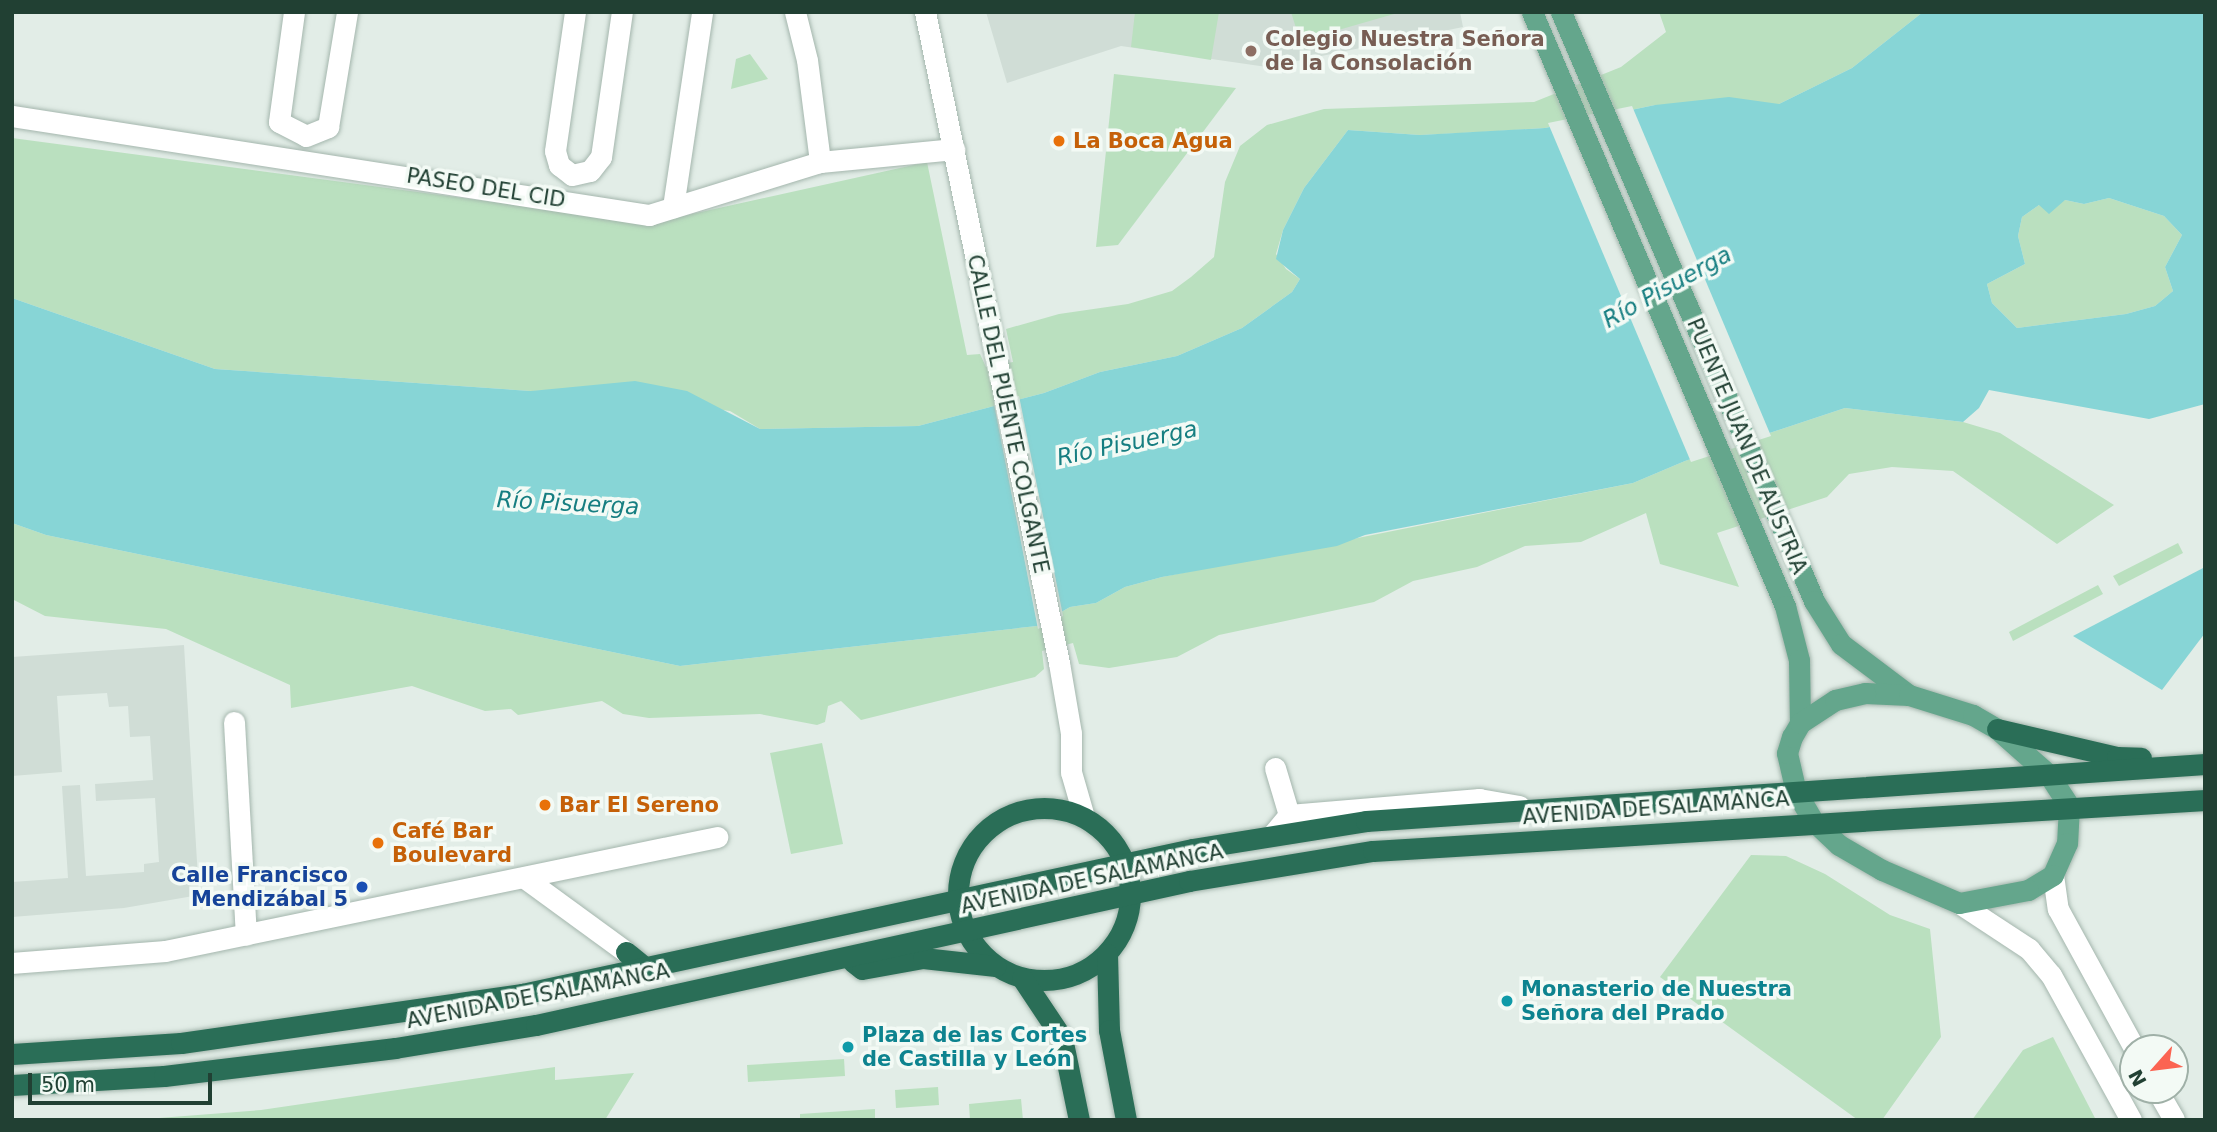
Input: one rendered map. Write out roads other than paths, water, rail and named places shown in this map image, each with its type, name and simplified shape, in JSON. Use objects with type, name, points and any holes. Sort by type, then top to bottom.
[{"type":"highway","points":[[1997,729],[2170,766]]},
{"type":"highway","name":"AVENIDA DE SALAMANCA","points":[[12,1054],[181,1043],[388,1017],[646,968],[1125,863],[1273,834],[1366,821],[1545,811],[2205,764]]},
{"type":"highway","name":"AVENIDA DE SALAMANCA","points":[[12,1085],[164,1076],[395,1048],[582,1016],[1130,893],[1373,851],[1655,836],[1813,821],[2069,806],[2201,803]]},
{"type":"highway","points":[[845,957],[862,969],[923,958],[996,966],[1022,978],[1072,976],[1107,954],[1128,915],[1130,893],[1125,863],[1108,836],[1084,817],[1040,807],[997,821],[967,855],[958,899],[966,931],[996,966]]},
{"type":"highway","points":[[626,952],[646,968]]},
{"type":"highway","points":[[1107,954],[1109,1030],[1126,1120]]},
{"type":"highway","points":[[1022,978],[1062,1038],[1080,1120]]},
{"type":"main road","name":"PUENTE JUAN DE AUSTRIA","points":[[1532,12],[1776,588],[1799,660],[1800,723]]},
{"type":"main road","name":"PUENTE JUAN DE AUSTRIA","points":[[1561,12],[1803,576],[1841,644],[1909,695]]},
{"type":"main road","points":[[1865,693],[1909,695],[1942,703],[1997,729],[2049,775],[2069,806],[2067,843],[2053,875],[2028,890],[1959,903],[1882,870],[1839,845],[1813,821],[1796,792],[1787,753],[1800,723],[1835,699],[1865,693]]},
{"type":"street","points":[[294,12],[279,122],[306,136],[328,127],[346,12]]},
{"type":"street","points":[[575,12],[555,151],[559,165],[572,175],[590,171],[601,157],[622,12]]},
{"type":"street","points":[[673,207],[702,12]]},
{"type":"street","points":[[795,12],[807,60],[820,162]]},
{"type":"street","name":"CALLE DEL PUENTE COLGANTE","points":[[925,12],[1059,663],[1071,733],[1071,772],[1084,817]]},
{"type":"street","name":"PASEO DEL CID","points":[[12,116],[649,215],[820,162],[954,149]]},
{"type":"street","points":[[234,722],[246,934]]},
{"type":"street","points":[[1273,834],[1289,816],[1275,768]]},
{"type":"street","name":"AVENIDA DE SALAMANCA","points":[[1289,816],[1479,799],[1545,811]]},
{"type":"street","points":[[12,963],[165,951],[526,879],[717,837]]},
{"type":"street","points":[[2053,875],[2058,909],[2126,1034]]},
{"type":"street","points":[[526,879],[626,952]]},
{"type":"street","points":[[1959,903],[2029,949],[2052,975],[2131,1120]]},
{"type":"street","points":[[2165,1104],[2174,1120]]},
{"type":"water","name":"Río Pisuerga","points":[[1923,12],[2205,12],[2205,404],[2149,419],[1989,390],[1979,408],[1963,422],[1845,408],[1685,461],[1633,483],[1365,535],[1337,546],[1162,577],[1125,587],[1096,603],[1070,607],[1037,626],[680,666],[46,535],[12,523],[12,298],[215,369],[531,391],[635,381],[687,391],[760,429],[918,426],[1044,393],[1100,372],[1177,356],[1242,328],[1292,292],[1300,279],[1276,259],[1283,230],[1304,188],[1348,130],[1420,135],[1545,128],[1655,105],[1729,97],[1779,104],[1852,68]],"holes":[[[2109,198],[2164,216],[2182,235],[2165,267],[2173,291],[2155,306],[2126,314],[2017,328],[1992,303],[1987,284],[2025,264],[2018,236],[2022,217],[2039,205],[2049,214],[2065,200],[2084,204]]]},
{"type":"water","points":[[2205,567],[2205,633],[2162,690],[2073,636]]},
{"type":"place","name":"Colegio Nuestra Señora de la Consolación","points":[[1251,51]]},
{"type":"place","name":"La Boca Agua","points":[[1059,141]]},
{"type":"place","name":"Bar El Sereno","points":[[545,805]]},
{"type":"place","name":"Café Bar Boulevard","points":[[378,843]]},
{"type":"place","name":"Calle Francisco Mendizábal 5","points":[[362,887]]},
{"type":"place","name":"Monasterio de Nuestra Señora del Prado","points":[[1507,1001]]},
{"type":"place","name":"Plaza de las Cortes de Castilla y León","points":[[848,1047]]}]
